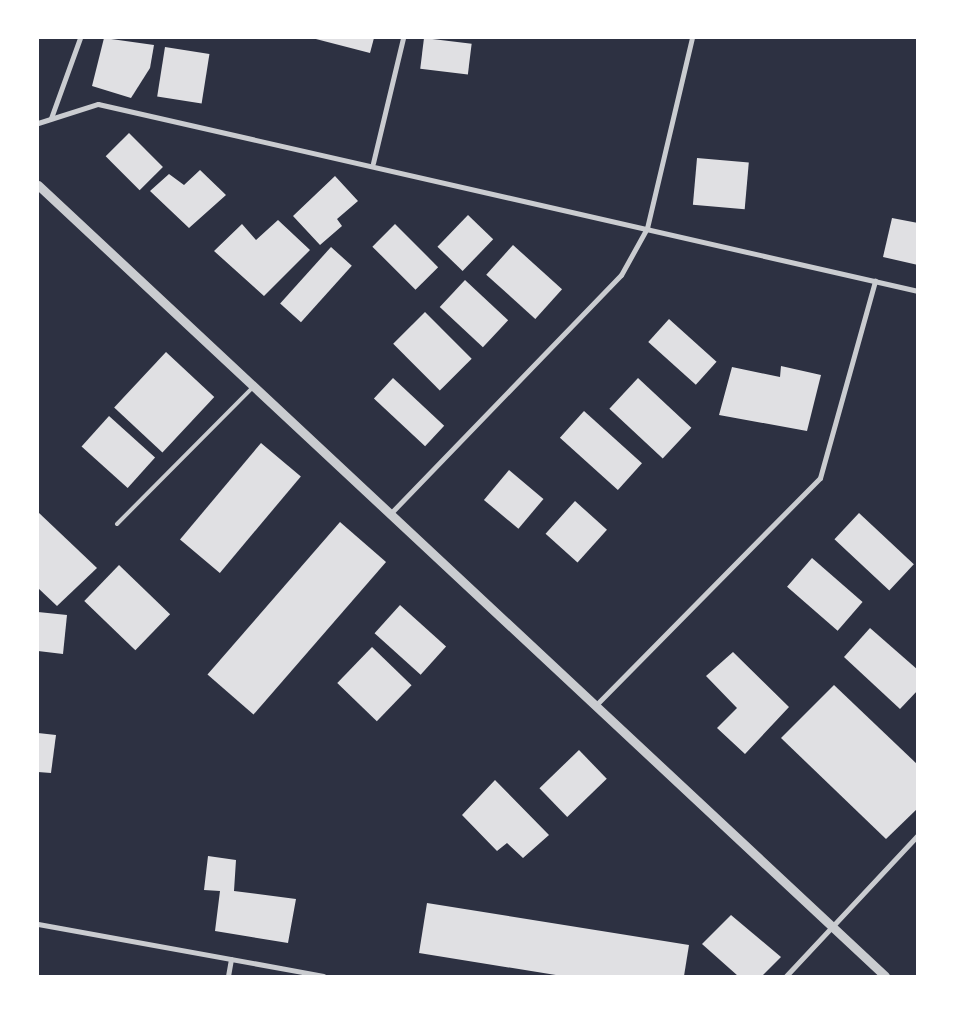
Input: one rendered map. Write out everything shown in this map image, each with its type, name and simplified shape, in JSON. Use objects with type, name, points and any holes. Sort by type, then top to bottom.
[{"type":"street","points":[[51,118],[80,38]]},
{"type":"street","points":[[373,163],[403,38]]},
{"type":"street","points":[[390,514],[621,275],[647,228],[692,38]]},
{"type":"street","points":[[38,123],[98,104],[373,163],[918,291]]},
{"type":"street","points":[[38,185],[885,976]]},
{"type":"street","points":[[595,706],[820,478],[875,281]]},
{"type":"street","points":[[786,976],[918,835]]},
{"type":"street","points":[[38,924],[323,976]]},
{"type":"street","points":[[228,976],[231,959]]},
{"type":"lane","points":[[117,524],[253,387]]},
{"type":"building","points":[[104,38],[154,45],[150,68],[131,98],[92,86]]},
{"type":"building","points":[[312,38],[374,38],[370,53]]},
{"type":"building","points":[[424,38],[472,44],[468,75],[420,69]]},
{"type":"building","points":[[165,47],[209,54],[202,103],[157,96]]},
{"type":"building","points":[[129,133],[163,167],[140,190],[106,156]]},
{"type":"building","points":[[697,158],[749,163],[745,209],[693,205]]},
{"type":"building","points":[[200,170],[226,195],[189,228],[150,191],[169,174],[184,185]]},
{"type":"building","points":[[335,176],[358,201],[337,219],[342,226],[320,245],[293,216]]},
{"type":"building","points":[[468,215],[493,239],[463,271],[437,247]]},
{"type":"building","points":[[892,218],[918,223],[918,265],[883,257]]},
{"type":"building","points":[[278,220],[310,250],[264,296],[214,251],[242,224],[256,240]]},
{"type":"building","points":[[395,224],[438,267],[416,290],[372,247]]},
{"type":"building","points":[[513,245],[562,289],[535,319],[486,275]]},
{"type":"building","points":[[331,247],[352,266],[301,322],[280,303]]},
{"type":"building","points":[[465,280],[508,320],[483,347],[440,307]]},
{"type":"building","points":[[425,312],[472,359],[440,390],[393,344]]},
{"type":"building","points":[[669,319],[717,362],[696,385],[648,342]]},
{"type":"building","points":[[166,352],[214,397],[162,453],[114,408]]},
{"type":"building","points":[[781,366],[821,375],[807,431],[719,415],[732,367],[780,377]]},
{"type":"building","points":[[393,378],[444,426],[425,446],[374,398]]},
{"type":"building","points":[[638,378],[691,428],[663,459],[609,409]]},
{"type":"building","points":[[584,411],[642,463],[618,490],[560,438]]},
{"type":"building","points":[[109,416],[155,457],[128,488],[82,446]]},
{"type":"building","points":[[261,443],[301,476],[220,573],[180,540]]},
{"type":"building","points":[[509,470],[543,499],[518,529],[484,500]]},
{"type":"building","points":[[575,501],[607,530],[578,562],[546,534]]},
{"type":"building","points":[[38,512],[97,568],[57,606],[38,588]]},
{"type":"building","points":[[859,513],[914,564],[889,590],[834,539]]},
{"type":"building","points":[[340,522],[386,562],[254,714],[207,674]]},
{"type":"building","points":[[812,558],[863,602],[838,631],[787,587]]},
{"type":"building","points":[[119,565],[170,614],[135,650],[84,601]]},
{"type":"building","points":[[400,605],[446,646],[421,675],[375,633]]},
{"type":"building","points":[[38,612],[67,615],[63,654],[38,651]]},
{"type":"building","points":[[870,628],[918,670],[918,690],[900,709],[844,657]]},
{"type":"building","points":[[372,647],[412,685],[377,721],[337,683]]},
{"type":"building","points":[[733,652],[789,707],[745,754],[717,728],[737,708],[706,676]]},
{"type":"building","points":[[834,685],[918,765],[918,808],[886,839],[781,738]]},
{"type":"building","points":[[38,733],[56,735],[51,773],[38,772]]},
{"type":"building","points":[[579,750],[607,779],[567,817],[539,788]]},
{"type":"building","points":[[495,780],[549,835],[523,858],[507,843],[497,851],[462,815]]},
{"type":"building","points":[[208,856],[236,860],[234,891],[296,899],[288,943],[215,931],[220,891],[204,890]]},
{"type":"building","points":[[427,903],[689,945],[684,976],[562,976],[419,953]]},
{"type":"building","points":[[731,915],[781,957],[762,976],[738,976],[702,944]]}]
